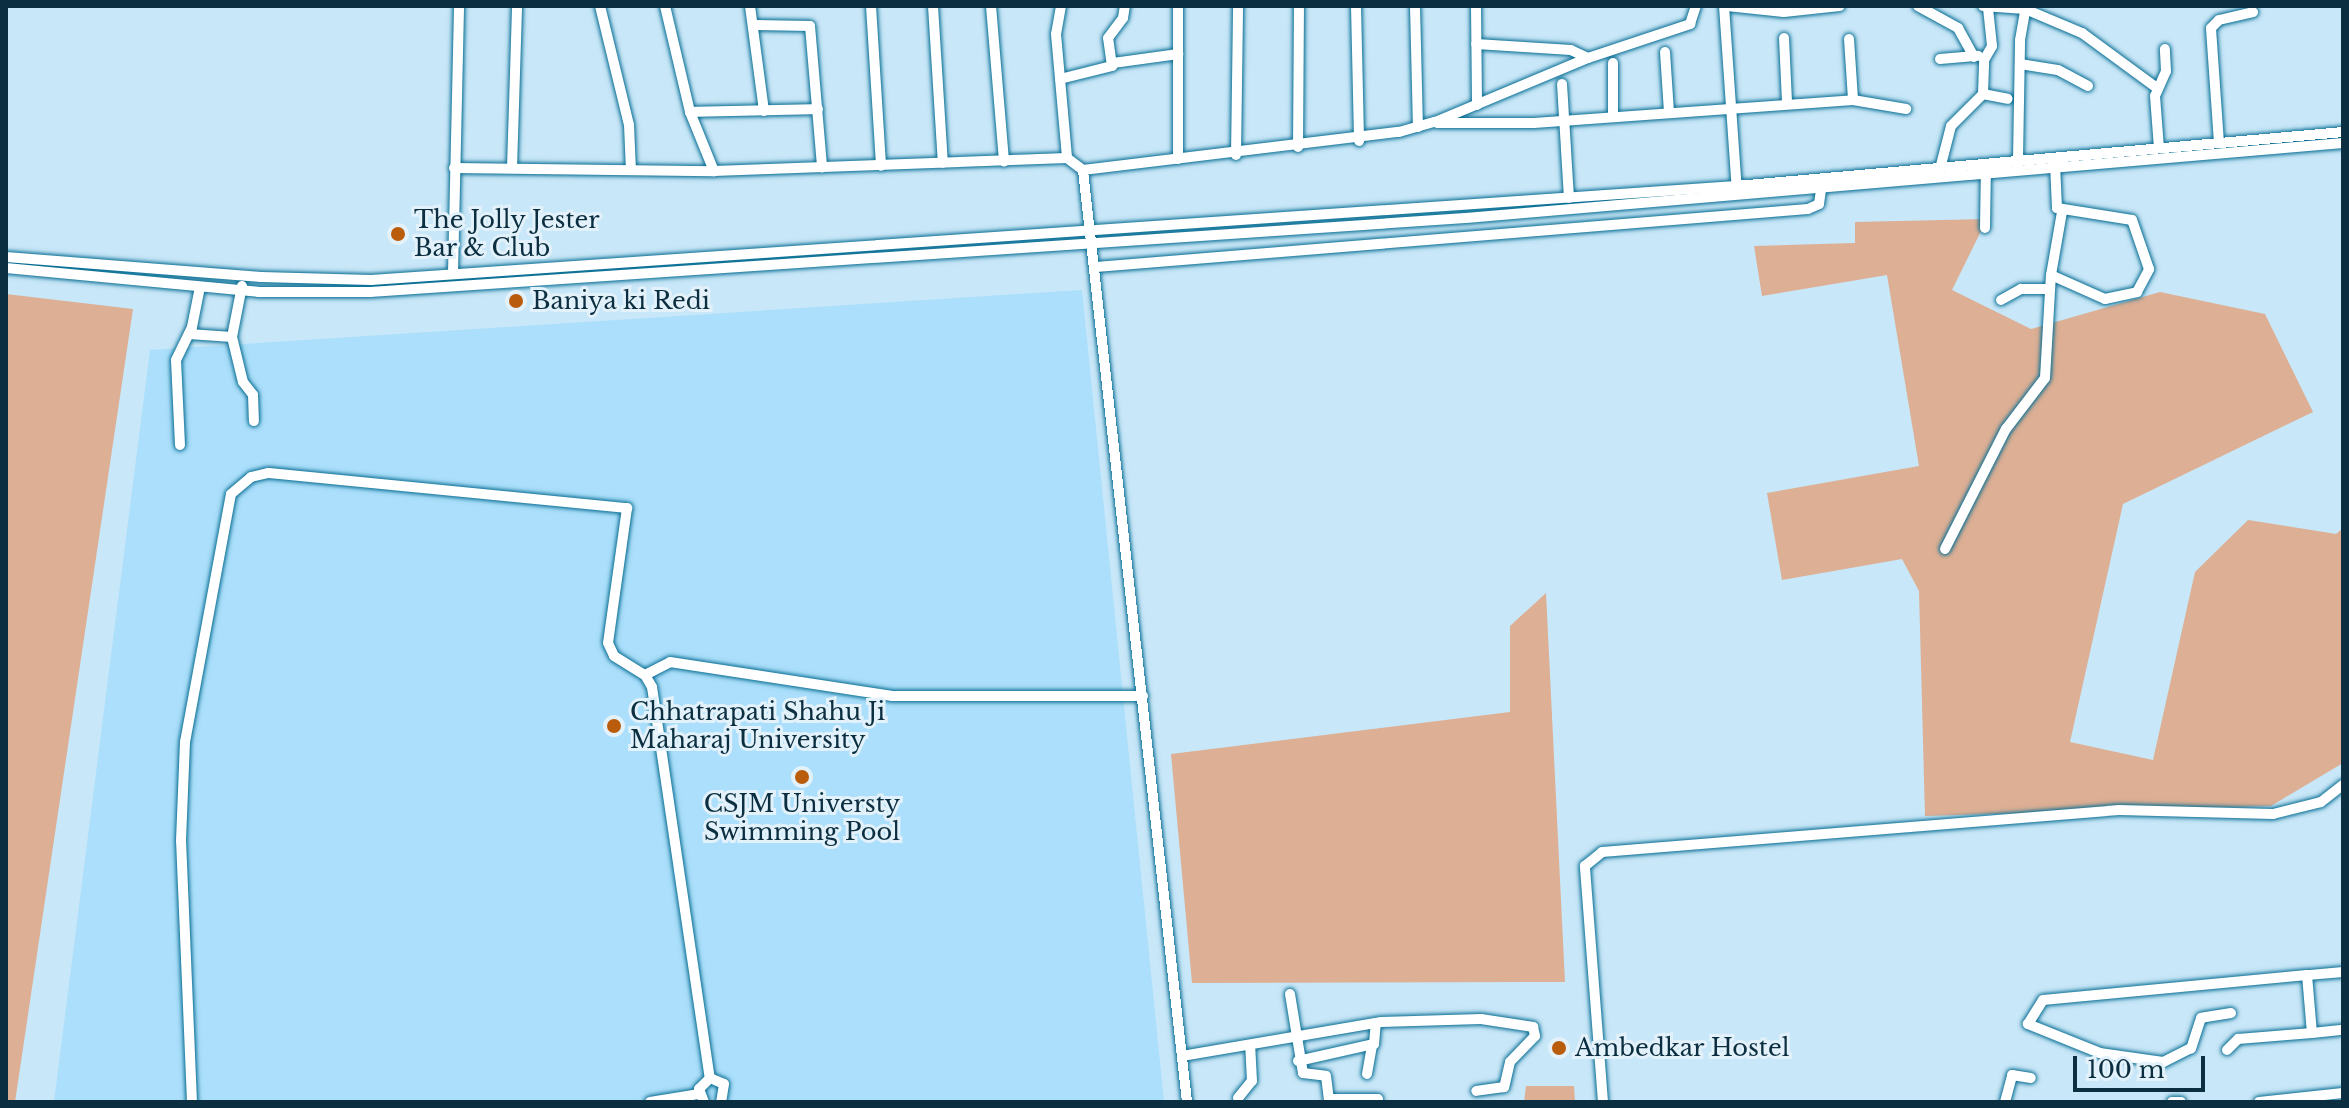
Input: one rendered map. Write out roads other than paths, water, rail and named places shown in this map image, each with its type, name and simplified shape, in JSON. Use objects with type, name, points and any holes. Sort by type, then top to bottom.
[{"type":"street","points":[[453,273],[459,6]]},
{"type":"street","points":[[512,168],[517,6]]},
{"type":"street","points":[[600,6],[629,125],[631,170]]},
{"type":"street","points":[[665,6],[690,112],[714,171]]},
{"type":"street","points":[[750,6],[756,25],[764,111]]},
{"type":"street","points":[[871,6],[881,166]]},
{"type":"street","points":[[933,6],[943,163]]},
{"type":"street","points":[[991,6],[1004,161]]},
{"type":"street","points":[[1061,6],[1056,34],[1067,158]]},
{"type":"street","points":[[1113,63],[1108,38],[1123,18],[1125,6]]},
{"type":"street","points":[[1178,6],[1178,159]]},
{"type":"street","points":[[1236,155],[1238,6]]},
{"type":"street","points":[[1298,147],[1299,6]]},
{"type":"street","points":[[1356,6],[1359,141]]},
{"type":"street","points":[[1415,6],[1418,127]]},
{"type":"street","points":[[1476,6],[1477,105]]},
{"type":"street","points":[[454,168],[714,171],[1067,158],[1083,170],[1359,141],[1435,122],[1588,58],[1694,22],[1696,6]]},
{"type":"street","points":[[1737,192],[1727,108],[1725,6],[1784,9],[1840,6]]},
{"type":"street","points":[[1918,6],[1958,28],[1974,57]]},
{"type":"street","points":[[1941,165],[1951,126],[1983,94],[1986,55],[1992,46],[1990,7],[2025,7],[2089,36],[2157,88]]},
{"type":"street","points":[[2018,159],[2025,7]]},
{"type":"street","points":[[2219,143],[2211,28],[2219,20],[2253,12]]},
{"type":"street","points":[[756,25],[808,23],[822,167]]},
{"type":"street","points":[[1784,38],[1787,102]]},
{"type":"street","points":[[1849,39],[1853,100]]},
{"type":"street","points":[[1476,44],[1571,50],[1588,58]]},
{"type":"street","points":[[2165,49],[2166,71],[2157,88],[2166,151]]},
{"type":"street","points":[[1665,52],[1669,112]]},
{"type":"street","points":[[1060,79],[1100,72],[1113,63],[1178,54]]},
{"type":"street","points":[[1940,59],[1986,55]]},
{"type":"street","points":[[1613,63],[1613,114]]},
{"type":"street","points":[[2020,74],[2058,70],[2088,86]]},
{"type":"street","points":[[1562,84],[1569,198]]},
{"type":"street","points":[[1983,94],[2008,99]]},
{"type":"street","points":[[1435,122],[1466,126],[1787,102],[1853,100],[1906,109]]},
{"type":"street","points":[[690,112],[818,109]]},
{"type":"street","points":[[1096,267],[1695,201],[1737,192],[1941,165],[1986,166],[2315,140],[2343,132]]},
{"type":"street","points":[[2166,151],[2219,143],[2315,140],[2343,143]]},
{"type":"street","points":[[6,257],[244,276],[371,280],[1695,189],[1820,198],[2018,159],[2055,161]]},
{"type":"street","points":[[1945,549],[2006,429],[2045,378],[2049,289],[2062,212],[2054,201],[2055,161]]},
{"type":"street","points":[[1985,228],[1986,166]]},
{"type":"street","points":[[1083,170],[1187,1102]]},
{"type":"street","points":[[1695,189],[1695,201]]},
{"type":"street","points":[[6,268],[241,291],[370,292],[1093,244],[1808,209],[1820,198]]},
{"type":"street","points":[[1465,205],[1466,225]]},
{"type":"street","points":[[2051,275],[2105,299],[2137,292],[2149,269],[2132,220],[2062,212]]},
{"type":"street","points":[[244,276],[232,337],[243,382],[253,395],[254,421]]},
{"type":"street","points":[[370,292],[371,280]]},
{"type":"street","points":[[180,445],[175,367],[189,334],[200,287]]},
{"type":"street","points":[[2001,300],[2021,289],[2049,289]]},
{"type":"street","points":[[189,334],[232,337]]},
{"type":"street","points":[[192,1102],[181,841],[183,763],[227,507],[240,484],[269,473],[627,508],[608,643],[614,656],[645,675],[654,698],[710,1078]]},
{"type":"street","points":[[645,675],[670,662],[892,696],[1143,696]]},
{"type":"street","points":[[1603,1102],[1585,866],[1602,852],[2119,810],[2273,814],[2321,802],[2343,785]]},
{"type":"street","points":[[2231,1013],[2201,1018],[2191,1048],[2163,1062],[2100,1053],[2028,1024],[2043,1000],[2343,972]]},
{"type":"street","points":[[2307,975],[2312,1033]]},
{"type":"street","points":[[1290,994],[1298,1061],[1306,1076],[1326,1076],[1328,1099],[1378,1099]]},
{"type":"street","points":[[1182,1056],[1376,1023],[1481,1019],[1533,1027],[1535,1036],[1510,1062],[1504,1087],[1476,1091]]},
{"type":"street","points":[[1367,1074],[1376,1023]]},
{"type":"street","points":[[2227,1050],[2238,1039],[2343,1030]]},
{"type":"street","points":[[1238,1098],[1252,1081],[1250,1045]]},
{"type":"street","points":[[1298,1061],[1372,1045]]},
{"type":"street","points":[[2005,1102],[2012,1075],[2031,1078]]},
{"type":"street","points":[[650,1102],[702,1098],[701,1084],[710,1078]]},
{"type":"street","points":[[710,1078],[724,1084],[721,1102]]},
{"type":"street","points":[[2259,1102],[2330,1098],[2343,1093]]},
{"type":"street","points":[[2172,1102],[2181,1102]]},
{"type":"place","name":"The Jolly Jester Bar & Club","points":[[398,234]]},
{"type":"place","name":"Baniya ki Redi","points":[[516,301]]},
{"type":"place","name":"Chhatrapati Shahu Ji Maharaj University","points":[[614,726]]},
{"type":"place","name":"CSJM Universty Swimming Pool","points":[[802,777]]},
{"type":"place","name":"Ambedkar Hostel","points":[[1559,1048]]}]
